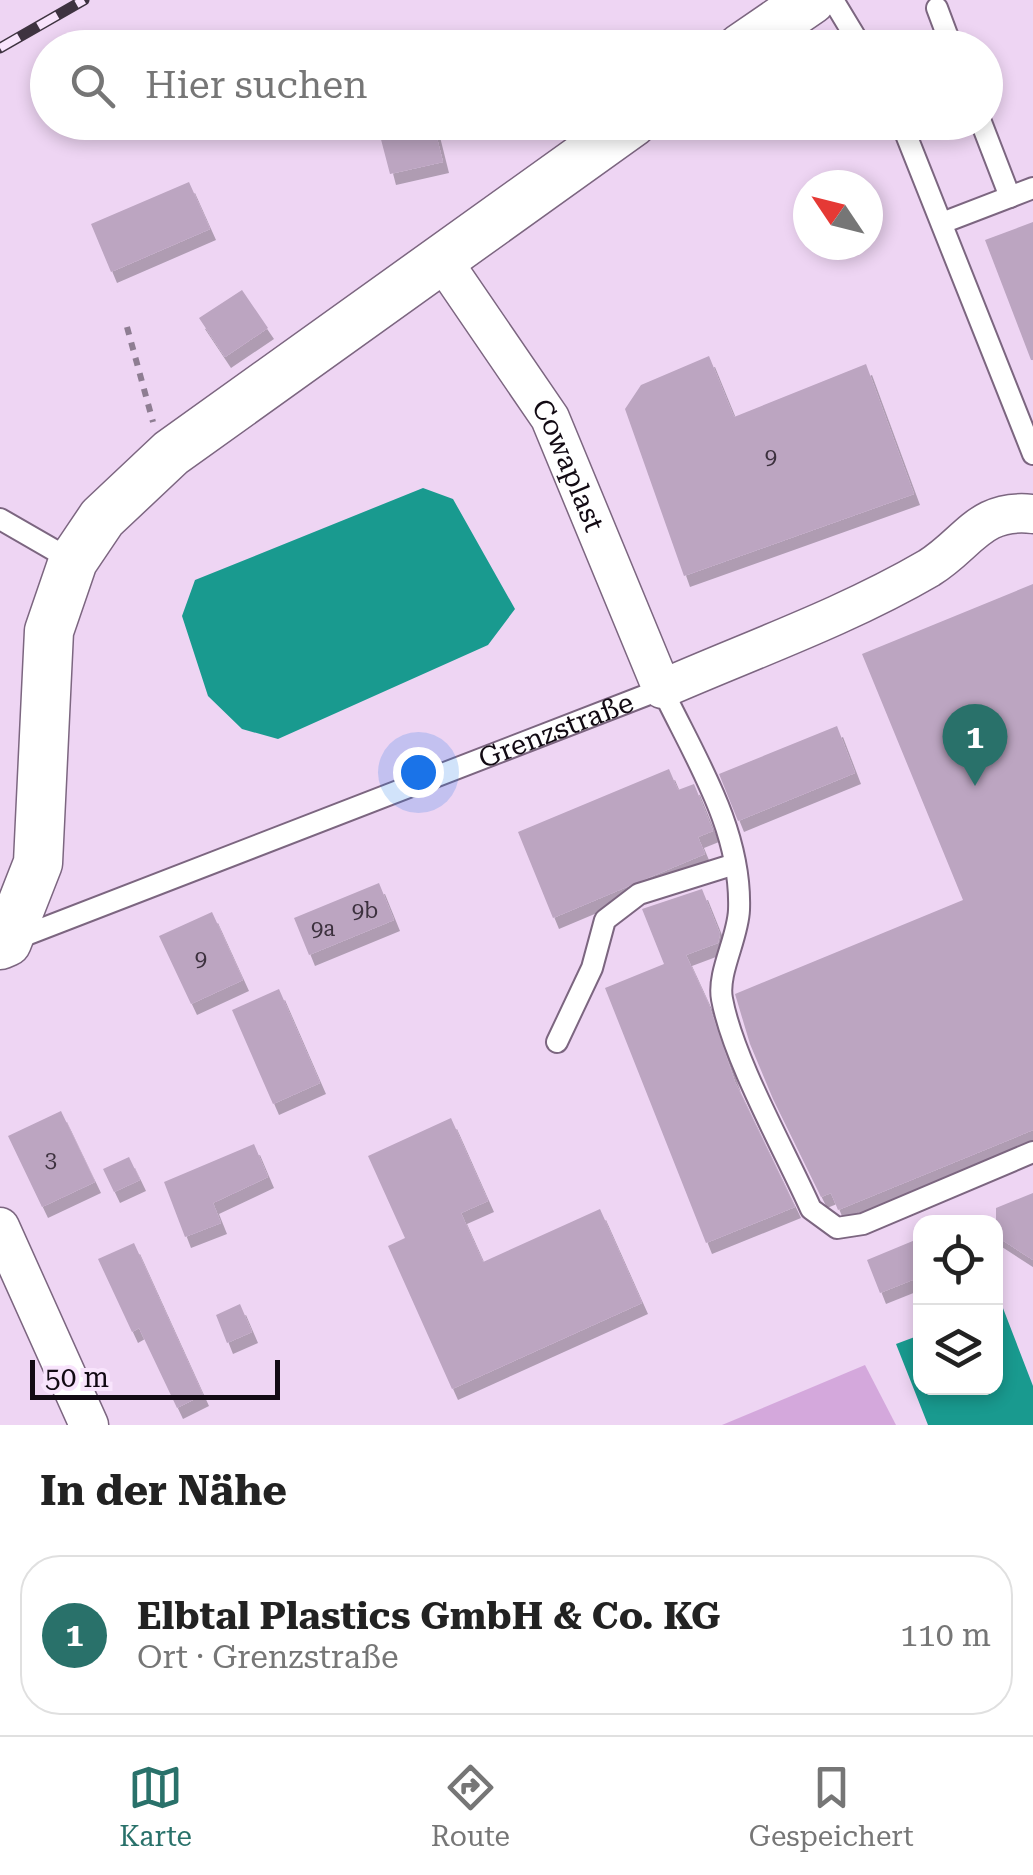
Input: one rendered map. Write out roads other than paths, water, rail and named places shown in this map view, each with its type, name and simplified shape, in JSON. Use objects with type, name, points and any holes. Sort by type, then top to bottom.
[{"type":"street","points":[[768,30],[811,0]]},
{"type":"street","name":"Grenzstraße","points":[[4,944],[38,863],[50,631],[73,561],[102,518],[171,453],[609,140]]},
{"type":"street","name":"Cowaplast","points":[[442,260],[550,418],[662,689]]},
{"type":"street","name":"Grenzstraße","points":[[662,689],[886,591],[933,565],[981,524],[1008,511],[1033,514]]},
{"type":"street","points":[[0,1226],[89,1425]]},
{"type":"lane","points":[[833,0],[851,30]]},
{"type":"lane","points":[[937,8],[945,30]]},
{"type":"lane","points":[[908,140],[1033,454]]},
{"type":"lane","points":[[988,140],[1010,197]]},
{"type":"lane","points":[[942,223],[1033,188]]},
{"type":"lane","points":[[0,519],[73,561]]},
{"type":"lane","points":[[662,689],[728,826],[740,910],[720,995],[732,1035],[812,1209],[838,1228],[863,1224],[1033,1152]]},
{"type":"lane","name":"Grenzstraße","points":[[4,944],[662,689]]},
{"type":"lane","points":[[556,1042],[592,968],[605,920],[639,894],[735,864]]},
{"type":"railway","points":[[32,30],[84,0]]},
{"type":"railway","points":[[0,48],[30,31]]},
{"type":"place","name":"Elbtal Plastics GmbH & Co. KG","points":[[975,786]]}]
